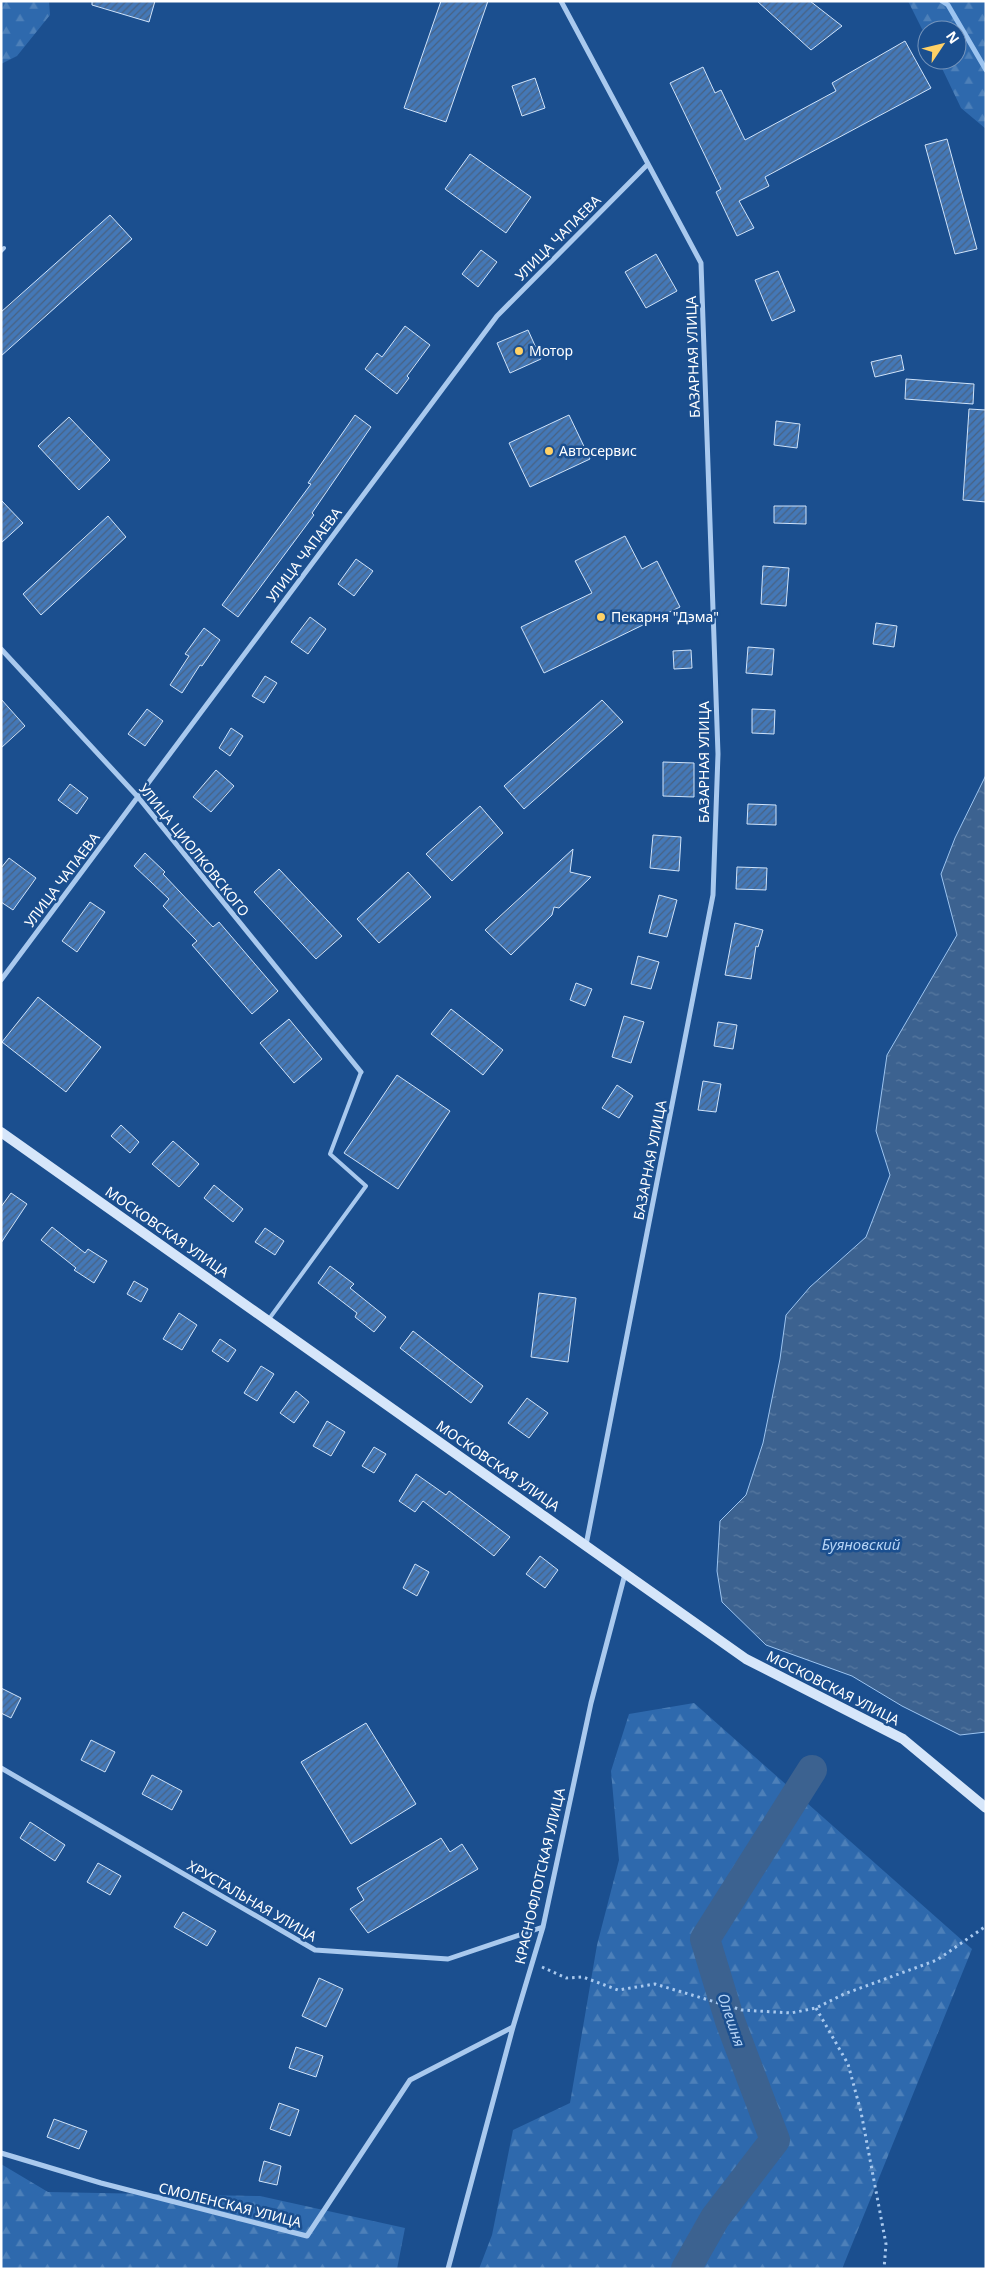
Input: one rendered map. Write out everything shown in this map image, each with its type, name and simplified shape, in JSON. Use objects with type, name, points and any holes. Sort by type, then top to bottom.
[{"type":"street","name":"БАЗАРНАЯ УЛИЦА","points":[[561,1],[701,263],[718,754],[713,895],[586,1546]]},
{"type":"street","name":"УЛИЦА ЧАПАЕВА","points":[[1,980],[496,316],[648,164]]},
{"type":"street","name":"УЛИЦА ЦИОЛКОВСКОГО","points":[[1,649],[138,797],[361,1072]]},
{"type":"street","name":"МОСКОВСКАЯ УЛИЦА","points":[[1,1132],[746,1659],[903,1739],[986,1808]]},
{"type":"street","name":"КРАСНОФЛОТСКАЯ УЛИЦА","points":[[448,2269],[513,2027],[543,1927],[591,1703],[626,1574]]},
{"type":"street","name":"ХРУСТАЛЬНАЯ УЛИЦА","points":[[1,1768],[315,1950],[448,1958],[543,1927]]},
{"type":"street","name":"СМОЛЕНСКАЯ УЛИЦА","points":[[1,2153],[101,2184],[307,2236],[410,2080],[513,2027]]},
{"type":"lane","points":[[268,1320],[366,1186],[330,1154],[361,1072]]},
{"type":"path","points":[[532,1963],[566,1978],[583,1977],[618,1990],[655,1984],[742,2010],[791,2013],[816,2008],[844,1994],[937,1960],[986,1926]]},
{"type":"path","points":[[816,2008],[848,2064],[861,2112],[886,2244],[884,2269]]},
{"type":"green space","points":[[1,1],[49,1],[50,15],[17,56],[1,64]]},
{"type":"green space","points":[[908,1],[986,1],[986,129],[961,108],[943,70],[967,70],[967,20],[918,20]]},
{"type":"green space","points":[[694,1703],[972,1949],[842,2269],[479,2269],[492,2235],[513,2130],[570,2103],[597,1945],[619,1860],[611,1771],[629,1714]]},
{"type":"green space","points":[[1,2164],[48,2192],[260,2196],[405,2228],[397,2269],[1,2269]]},
{"type":"water","name":"Буяновский","points":[[986,775],[986,1732],[960,1735],[902,1706],[852,1676],[766,1645],[722,1602],[717,1571],[720,1521],[746,1495],[763,1443],[780,1359],[786,1315],[810,1287],[866,1237],[890,1175],[876,1131],[887,1055],[957,935],[941,874],[955,838]]},
{"type":"building","points":[[92,1],[155,1],[149,22],[92,5]]},
{"type":"building","points":[[441,1],[488,1],[446,122],[404,108]]},
{"type":"building","points":[[757,1],[810,1],[842,26],[811,50]]},
{"type":"building","points":[[905,41],[917,63],[917,70],[921,70],[931,88],[765,177],[769,186],[739,201],[754,228],[737,236],[716,192],[721,189],[670,83],[703,67],[715,93],[721,90],[745,140],[836,91],[832,83]]},
{"type":"building","points":[[535,78],[545,108],[522,116],[512,86]]},
{"type":"building","points":[[947,139],[977,249],[955,254],[925,145]]},
{"type":"building","points":[[470,154],[531,197],[506,233],[445,189]]},
{"type":"building","points":[[110,215],[132,239],[1,356],[1,312]]},
{"type":"building","points":[[481,250],[497,262],[478,287],[462,274]]},
{"type":"building","points":[[656,254],[677,291],[646,308],[625,272]]},
{"type":"building","points":[[778,271],[795,311],[772,321],[755,280]]},
{"type":"building","points":[[405,326],[430,345],[407,376],[409,378],[397,394],[365,369],[377,353],[382,357]]},
{"type":"building","name":"Мотор","points":[[528,330],[541,359],[510,373],[497,343]]},
{"type":"building","points":[[901,355],[904,370],[875,377],[871,362]]},
{"type":"building","points":[[906,379],[974,384],[973,404],[905,399]]},
{"type":"building","points":[[969,409],[986,410],[986,502],[963,500]]},
{"type":"building","points":[[355,415],[371,427],[312,513],[314,515],[238,617],[222,605],[311,484],[308,483]]},
{"type":"building","name":"Автосервис","points":[[569,415],[590,459],[530,487],[509,443]]},
{"type":"building","points":[[69,417],[110,460],[79,490],[38,446]]},
{"type":"building","points":[[776,421],[800,424],[797,448],[774,445]]},
{"type":"building","points":[[1,500],[23,523],[1,543]]},
{"type":"building","points":[[774,506],[806,506],[806,524],[774,523]]},
{"type":"building","points":[[108,516],[126,537],[41,615],[23,594]]},
{"type":"building","name":"Пекарня \"Дэма\"","points":[[625,536],[642,569],[657,561],[680,607],[544,673],[521,627],[592,593],[575,561]]},
{"type":"building","points":[[356,559],[373,571],[354,596],[338,584]]},
{"type":"building","points":[[763,566],[789,568],[786,606],[761,604]]},
{"type":"building","points":[[310,617],[326,629],[308,654],[291,642]]},
{"type":"building","points":[[876,623],[897,626],[894,647],[873,644]]},
{"type":"building","points":[[204,628],[220,640],[202,666],[200,665],[182,693],[170,685],[189,656],[185,654]]},
{"type":"building","points":[[748,647],[774,649],[772,675],[746,673]]},
{"type":"building","points":[[691,650],[692,668],[674,669],[673,651]]},
{"type":"building","points":[[265,676],[277,683],[264,703],[252,696]]},
{"type":"building","points":[[1,699],[25,726],[1,748]]},
{"type":"building","points":[[602,700],[623,722],[524,809],[504,786]]},
{"type":"building","points":[[147,709],[163,721],[145,746],[128,734]]},
{"type":"building","points":[[752,709],[775,710],[774,734],[752,733]]},
{"type":"building","points":[[231,728],[243,736],[230,756],[219,748]]},
{"type":"building","points":[[663,762],[694,763],[694,797],[663,796]]},
{"type":"building","points":[[216,770],[234,786],[211,812],[193,797]]},
{"type":"building","points":[[70,784],[88,798],[77,814],[58,800]]},
{"type":"building","points":[[748,804],[776,805],[776,825],[747,824]]},
{"type":"building","points":[[480,806],[503,833],[452,881],[426,854]]},
{"type":"building","points":[[653,835],[681,837],[679,871],[650,868]]},
{"type":"building","points":[[573,849],[570,872],[591,877],[559,908],[554,907],[552,915],[511,955],[485,930]]},
{"type":"building","points":[[145,853],[165,872],[163,874],[213,927],[219,922],[278,991],[252,1014],[192,945],[197,941],[163,906],[169,899],[134,866]]},
{"type":"building","points":[[9,858],[36,878],[13,910],[1,902],[1,868]]},
{"type":"building","points":[[737,867],[767,868],[766,890],[736,889]]},
{"type":"building","points":[[279,869],[342,936],[316,959],[254,892]]},
{"type":"building","points":[[408,872],[431,897],[379,943],[357,919]]},
{"type":"building","points":[[659,895],[677,900],[667,937],[649,933]]},
{"type":"building","points":[[90,902],[105,912],[77,952],[62,941]]},
{"type":"building","points":[[735,923],[763,930],[758,947],[756,946],[751,979],[725,975]]},
{"type":"building","points":[[638,956],[659,962],[651,989],[631,984]]},
{"type":"building","points":[[576,983],[592,989],[585,1006],[570,1000]]},
{"type":"building","points":[[38,997],[101,1047],[66,1092],[2,1042]]},
{"type":"building","points":[[451,1009],[503,1050],[483,1075],[431,1034]]},
{"type":"building","points":[[624,1016],[644,1022],[631,1063],[612,1057]]},
{"type":"building","points":[[289,1019],[322,1059],[294,1083],[260,1043]]},
{"type":"building","points":[[718,1022],[737,1025],[733,1049],[714,1046]]},
{"type":"building","points":[[397,1075],[450,1111],[398,1189],[344,1153]]},
{"type":"building","points":[[703,1081],[721,1084],[716,1112],[698,1110]]},
{"type":"building","points":[[617,1085],[633,1096],[619,1118],[602,1108]]},
{"type":"building","points":[[121,1125],[139,1142],[130,1153],[111,1136]]},
{"type":"building","points":[[173,1141],[199,1164],[179,1187],[152,1164]]},
{"type":"building","points":[[214,1185],[243,1209],[233,1222],[204,1198]]},
{"type":"building","points":[[11,1193],[27,1204],[1,1243],[1,1207]]},
{"type":"building","points":[[52,1227],[85,1253],[88,1249],[107,1261],[94,1283],[74,1270],[76,1268],[41,1240]]},
{"type":"building","points":[[265,1228],[284,1241],[275,1255],[255,1242]]},
{"type":"building","points":[[330,1266],[354,1284],[350,1288],[386,1317],[374,1332],[355,1317],[357,1313],[318,1283]]},
{"type":"building","points":[[134,1281],[148,1289],[141,1302],[127,1294]]},
{"type":"building","points":[[539,1293],[576,1298],[568,1362],[531,1357]]},
{"type":"building","points":[[179,1313],[197,1325],[182,1350],[163,1339]]},
{"type":"building","points":[[413,1331],[483,1386],[471,1403],[400,1348]]},
{"type":"building","points":[[220,1339],[236,1350],[228,1362],[212,1351]]},
{"type":"building","points":[[261,1366],[274,1374],[257,1401],[244,1393]]},
{"type":"building","points":[[296,1391],[309,1402],[294,1423],[280,1413]]},
{"type":"building","points":[[527,1398],[548,1413],[529,1438],[508,1423]]},
{"type":"building","points":[[327,1421],[345,1432],[331,1456],[313,1446]]},
{"type":"building","points":[[374,1447],[386,1454],[374,1473],[362,1466]]},
{"type":"building","points":[[416,1474],[446,1495],[449,1491],[510,1537],[494,1556],[423,1501],[415,1512],[399,1501]]},
{"type":"building","points":[[540,1556],[558,1570],[545,1588],[526,1574]]},
{"type":"building","points":[[415,1564],[429,1572],[417,1596],[403,1588]]},
{"type":"building","points":[[1,1688],[21,1698],[11,1718],[1,1713]]},
{"type":"building","points":[[366,1723],[416,1804],[351,1844],[301,1762]]},
{"type":"building","points":[[91,1740],[115,1752],[105,1772],[81,1760]]},
{"type":"building","points":[[152,1775],[182,1791],[172,1810],[142,1794]]},
{"type":"building","points":[[30,1822],[65,1845],[55,1861],[20,1838]]},
{"type":"building","points":[[441,1838],[450,1852],[462,1844],[478,1869],[368,1933],[350,1909],[364,1900],[357,1888]]},
{"type":"building","points":[[98,1863],[121,1876],[110,1895],[87,1882]]},
{"type":"building","points":[[183,1912],[216,1931],[207,1946],[174,1927]]},
{"type":"building","points":[[319,1978],[343,1989],[326,2027],[302,2016]]},
{"type":"building","points":[[296,2047],[323,2056],[316,2077],[289,2068]]},
{"type":"building","points":[[279,2103],[299,2110],[290,2136],[270,2129]]},
{"type":"building","points":[[54,2119],[87,2131],[79,2149],[47,2137]]},
{"type":"building","points":[[264,2161],[281,2166],[277,2185],[259,2181]]},
{"type":"waterway","points":[[942,1],[948,5],[986,70]]},
{"type":"waterway","name":"Олешня","points":[[686,2269],[715,2218],[775,2140],[730,2021],[705,1939],[812,1770]]},
{"type":"place","name":"Мотор","points":[[519,351]]},
{"type":"place","name":"Автосервис","points":[[549,451]]},
{"type":"place","name":"Пекарня \"Дэма\"","points":[[601,617]]}]
